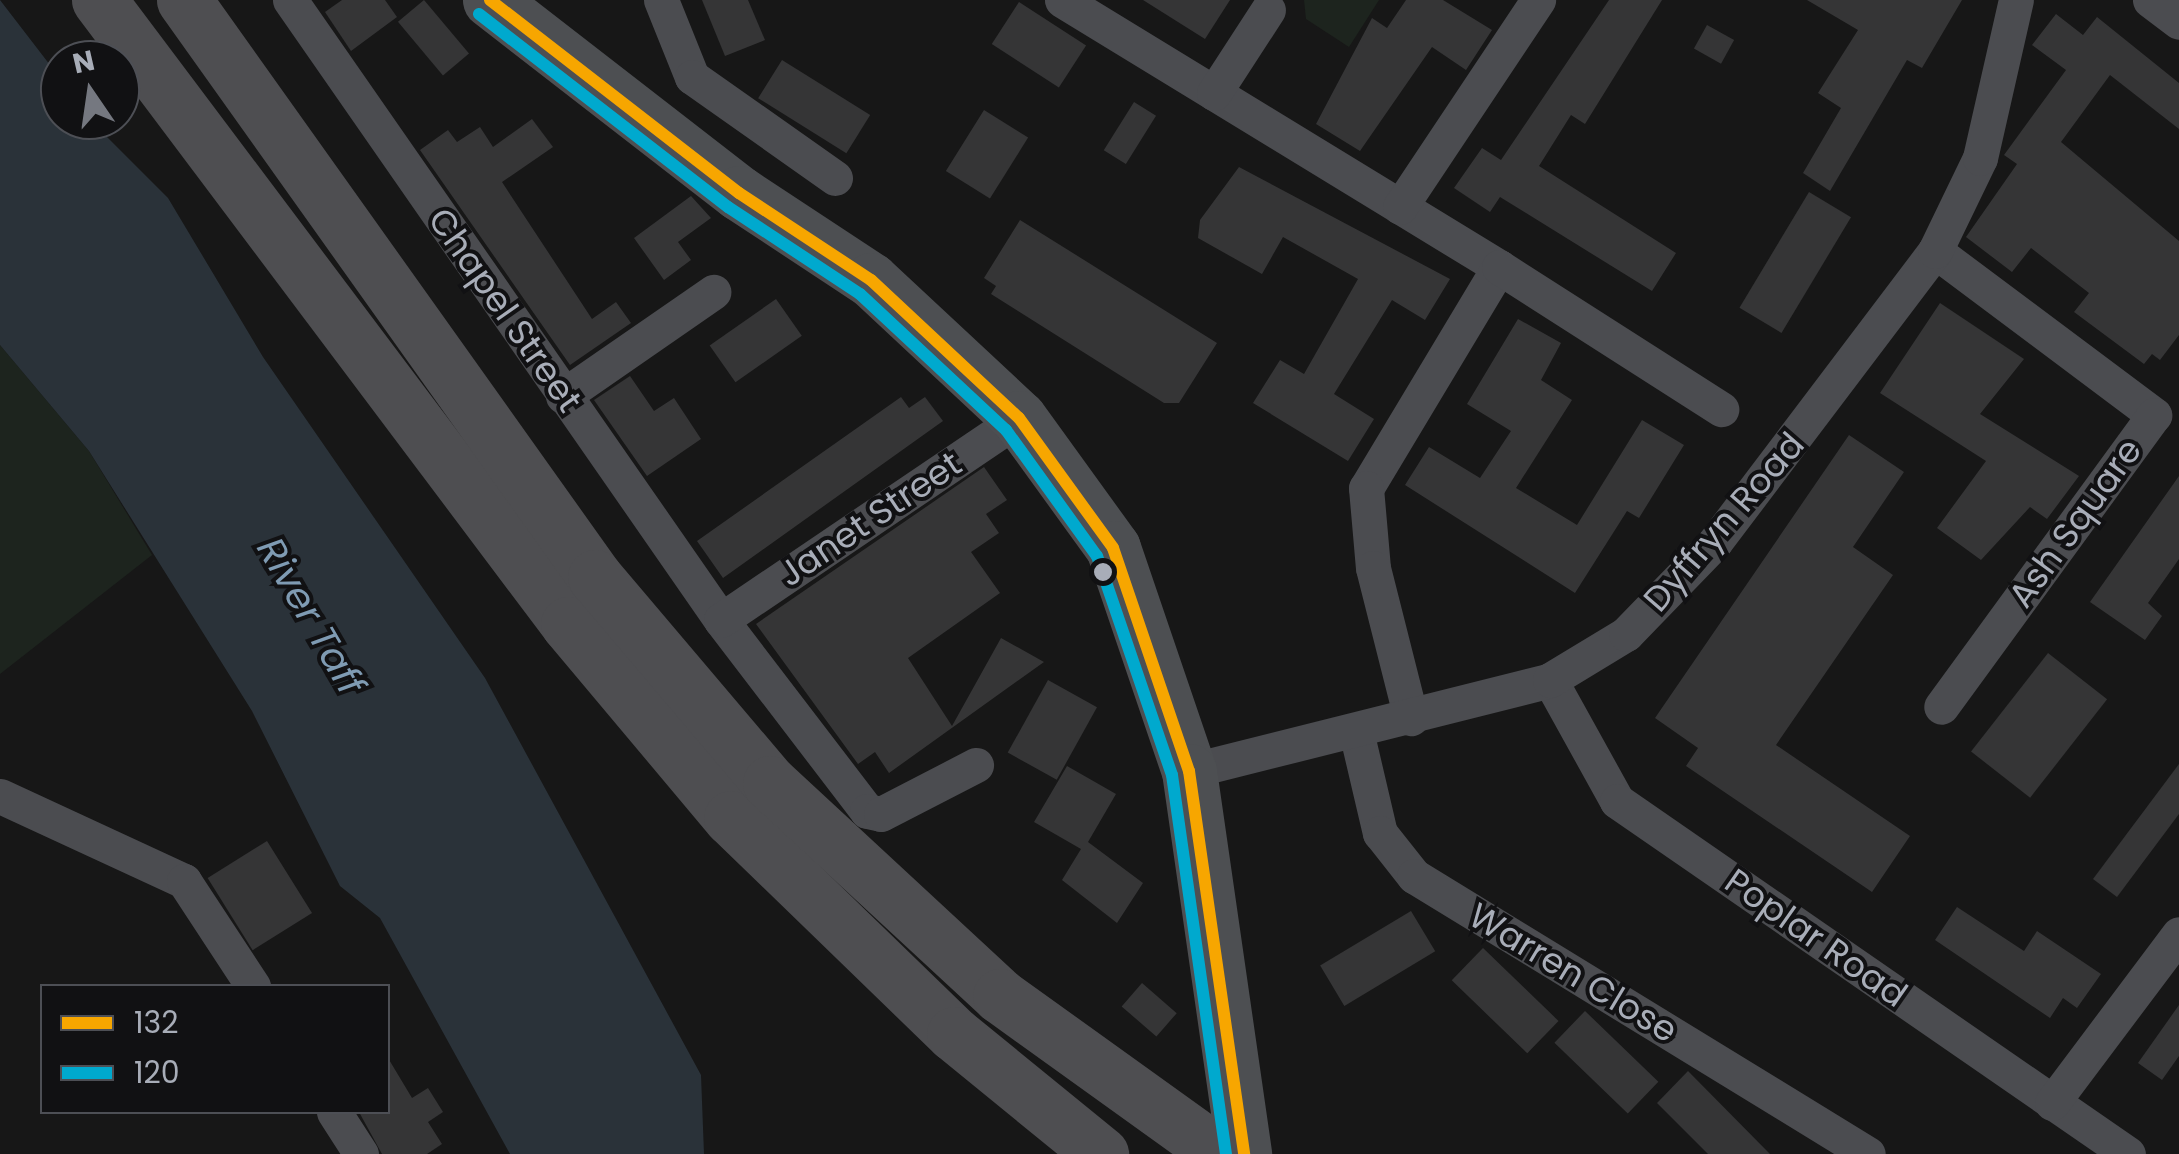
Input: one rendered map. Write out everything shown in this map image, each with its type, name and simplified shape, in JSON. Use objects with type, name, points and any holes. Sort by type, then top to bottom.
[{"type":"highway","points":[[100,0],[556,609],[731,818],[954,1034],[1101,1154]]},
{"type":"highway","points":[[184,0],[595,577],[770,783],[1000,996],[1148,1106],[1220,1154]]},
{"type":"main road","points":[[490,0],[739,193],[871,280],[1020,418],[1113,548],[1189,771],[1244,1154]]},
{"type":"street","name":"Chapel Street","points":[[290,0],[720,620],[867,811],[882,814],[976,765]]},
{"type":"street","points":[[661,0],[692,77],[835,178]]},
{"type":"street","points":[[1062,0],[1721,409]]},
{"type":"street","points":[[1400,207],[1538,0]]},
{"type":"street","name":"Dyffryn Road","points":[[1189,771],[1412,718],[1550,680],[1626,634],[1714,542],[1935,251],[1980,158],[2016,0]]},
{"type":"street","points":[[2150,0],[2179,22]]},
{"type":"street","points":[[1214,92],[1268,10]]},
{"type":"street","name":"Ash Square","points":[[1935,251],[2154,414],[1941,707]]},
{"type":"street","points":[[1412,718],[1373,568],[1366,488],[1499,268]]},
{"type":"street","points":[[563,396],[713,292]]},
{"type":"street","name":"Janet Street","points":[[720,620],[1020,418]]},
{"type":"street","name":"Poplar Road","points":[[1550,680],[1617,801],[2128,1154]]},
{"type":"street","name":"Warren Close","points":[[1356,731],[1380,832],[1414,876],[1868,1154]]},
{"type":"street","points":[[0,796],[184,881],[252,984]]},
{"type":"street","points":[[2052,1103],[2179,935]]},
{"type":"street","points":[[335,1114],[360,1154]]},
{"type":"shaded area","points":[[1304,0],[1379,0],[1349,47],[1306,19]]},
{"type":"shaded area","points":[[0,345],[89,451],[152,555],[0,674]]},
{"type":"water","name":"River Taff","points":[[0,0],[40,52],[40,140],[110,140],[168,198],[263,357],[485,678],[701,1075],[704,1154],[510,1154],[380,918],[340,886],[252,711],[89,451],[0,345]]},
{"type":"building","points":[[342,0],[385,0],[397,17],[351,51],[325,12]]},
{"type":"building","points":[[424,0],[469,54],[443,75],[398,22]]},
{"type":"building","points":[[702,0],[748,0],[765,40],[725,56]]},
{"type":"building","points":[[1143,0],[1230,0],[1205,39]]},
{"type":"building","points":[[1406,0],[1443,0],[1492,30],[1466,70],[1432,47],[1360,151],[1316,124],[1372,18],[1387,28]]},
{"type":"building","points":[[1609,0],[1662,0],[1585,124],[1571,115],[1539,166],[1676,253],[1652,291],[1500,197],[1490,212],[1454,188],[1482,148],[1501,160]]},
{"type":"building","points":[[1807,0],[1962,0],[1922,68],[1907,60],[1830,191],[1803,173],[1841,108],[1818,93],[1858,30]]},
{"type":"building","points":[[1019,2],[1086,46],[1059,88],[992,44]]},
{"type":"building","points":[[2056,14],[2083,35],[2097,17],[2179,83],[2179,129],[2110,75],[2061,142],[2179,241],[2179,335],[2160,360],[2152,354],[2144,364],[2074,312],[2089,293],[2031,248],[2012,272],[1966,237],[2017,164],[2004,155],[2066,70],[2032,45]]},
{"type":"building","points":[[1707,25],[1734,40],[1721,64],[1694,49]]},
{"type":"building","points":[[782,60],[870,115],[846,153],[758,98]]},
{"type":"building","points":[[1134,102],[1156,116],[1126,164],[1104,150]]},
{"type":"building","points":[[984,110],[1028,138],[990,199],[946,171]]},
{"type":"building","points":[[532,119],[553,147],[502,182],[592,319],[616,302],[631,323],[570,365],[420,150],[448,130],[457,142],[480,127],[493,147]]},
{"type":"building","points":[[1239,167],[1450,279],[1425,320],[1392,300],[1334,394],[1374,419],[1348,461],[1253,403],[1280,360],[1304,374],[1358,279],[1283,237],[1262,274],[1198,238],[1200,220]]},
{"type":"building","points":[[1809,192],[1851,217],[1781,333],[1739,308]]},
{"type":"building","points":[[691,196],[711,218],[678,242],[691,260],[664,280],[634,238]]},
{"type":"building","points":[[1020,220],[1217,343],[1179,403],[1164,403],[991,294],[996,286],[984,278]]},
{"type":"building","points":[[776,299],[802,336],[735,382],[710,345]]},
{"type":"building","points":[[1940,303],[2024,359],[1980,414],[2079,476],[2047,519],[2030,507],[1981,560],[1937,528],[1986,461],[1880,393]]},
{"type":"building","points":[[1518,319],[1561,343],[1541,380],[1572,400],[1516,488],[1577,525],[1642,420],[1684,445],[1639,518],[1627,511],[1575,593],[1405,485],[1429,447],[1480,478],[1511,431],[1467,404]]},
{"type":"building","points":[[630,376],[654,411],[674,398],[701,439],[647,476],[594,400]]},
{"type":"building","points":[[901,397],[909,408],[925,397],[943,421],[723,578],[697,541]]},
{"type":"building","points":[[1849,435],[1904,472],[1853,547],[1893,575],[1776,745],[1910,836],[1872,892],[1686,766],[1698,748],[1655,718]]},
{"type":"building","points":[[984,467],[1007,500],[986,514],[999,533],[971,552],[1000,593],[908,658],[952,726],[1001,638],[1044,662],[889,773],[875,752],[858,764],[756,624]]},
{"type":"building","points":[[2179,476],[2179,559],[2148,603],[2162,616],[2145,640],[2090,602]]},
{"type":"building","points":[[2048,653],[2107,699],[2030,798],[1971,752]]},
{"type":"building","points":[[1048,680],[1097,707],[1057,780],[1008,753]]},
{"type":"building","points":[[2179,764],[2179,814],[2117,897],[2093,879]]},
{"type":"building","points":[[1067,766],[1116,794],[1088,842],[1143,883],[1117,923],[1062,880],[1081,849],[1034,822]]},
{"type":"building","points":[[267,841],[312,913],[253,950],[208,878]]},
{"type":"building","points":[[1957,907],[2024,951],[2037,931],[2101,974],[2077,1008],[2063,998],[2050,1018],[1935,940]]},
{"type":"building","points":[[1411,911],[1435,951],[1344,1006],[1320,966]]},
{"type":"building","points":[[1483,948],[1559,1021],[1527,1053],[1452,980]]},
{"type":"building","points":[[1142,983],[1177,1013],[1156,1037],[1122,1006]]},
{"type":"building","points":[[2179,1005],[2179,1056],[2162,1080],[2138,1063]]},
{"type":"building","points":[[1585,1011],[1658,1082],[1628,1114],[1554,1043]]},
{"type":"building","points":[[390,1061],[412,1098],[428,1088],[443,1112],[428,1122],[442,1144],[427,1154],[382,1154],[360,1114],[390,1114]]},
{"type":"building","points":[[1688,1071],[1770,1154],[1708,1154],[1657,1103]]},
{"type":"transit line","name":"132","points":[[490,0],[739,193],[871,280],[1019,418],[1113,548],[1189,771],[1244,1154]]},
{"type":"transit line","name":"120","points":[[479,14],[728,207],[860,294],[1006,430],[1097,556],[1172,775],[1226,1154]]}]
